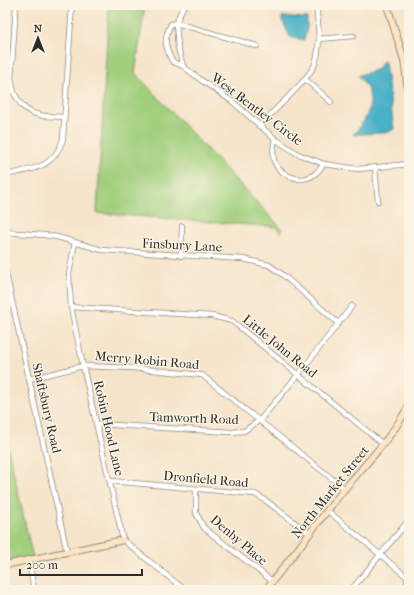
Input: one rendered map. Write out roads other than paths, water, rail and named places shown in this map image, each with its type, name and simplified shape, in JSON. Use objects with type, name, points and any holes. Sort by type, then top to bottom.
[{"type":"street","points":[[16,5],[11,78],[14,93],[22,106],[32,113],[44,116],[64,117]]},
{"type":"street","points":[[5,175],[36,168],[55,156],[60,148],[63,139],[72,5]]},
{"type":"street","points":[[183,66],[178,48],[176,23],[185,5]]},
{"type":"street","points":[[259,126],[305,79],[316,62],[319,39],[316,5]]},
{"type":"street","points":[[387,5],[404,60],[409,98]]},
{"type":"street","points":[[176,23],[257,46]]},
{"type":"street","name":"West Bentley Circle","points":[[176,23],[171,24],[167,31],[166,42],[167,52],[173,62],[183,66],[233,102],[275,139],[298,154],[324,164],[358,169],[409,164]]},
{"type":"street","points":[[319,39],[354,36]]},
{"type":"street","points":[[305,79],[331,102]]},
{"type":"street","points":[[275,139],[273,156],[276,165],[281,172],[294,178],[306,179],[317,173],[324,164]]},
{"type":"street","points":[[375,168],[378,201]]},
{"type":"street","points":[[5,182],[5,204]]},
{"type":"street","points":[[181,256],[182,226]]},
{"type":"street","name":"Finsbury Lane","points":[[5,232],[44,235],[102,250],[243,259],[269,265],[283,275],[338,323]]},
{"type":"street","name":"Robin Hood Lane","points":[[75,242],[69,274],[71,308],[123,540]]},
{"type":"street","name":"Shaftsbury Road","points":[[5,269],[67,552]]},
{"type":"street","name":"Tamworth Road","points":[[97,424],[231,432],[244,431],[260,420],[298,375],[352,306]]},
{"type":"street","name":"Little John Road","points":[[71,308],[212,316],[232,321],[383,444]]},
{"type":"street","name":"Merry Robin Road","points":[[29,379],[83,366],[133,368],[202,374],[345,489]]},
{"type":"street","name":"North Market Street","points":[[265,590],[345,489],[383,444],[399,423],[409,406]]},
{"type":"street","name":"Dronfield Road","points":[[111,481],[255,494],[310,534]]},
{"type":"street","name":"Denby Place","points":[[196,489],[196,513],[204,528],[272,581]]},
{"type":"street","points":[[328,511],[408,577],[408,590]]},
{"type":"street","points":[[351,590],[409,520]]},
{"type":"street","points":[[5,566],[123,540],[185,590]]},
{"type":"street","points":[[29,560],[34,590]]},
{"type":"water","points":[[282,17],[307,18],[307,28],[304,40],[290,37]]},
{"type":"water","points":[[383,61],[385,62],[394,129],[389,132],[353,135],[364,121],[370,107],[369,92],[359,75],[376,70]]}]
